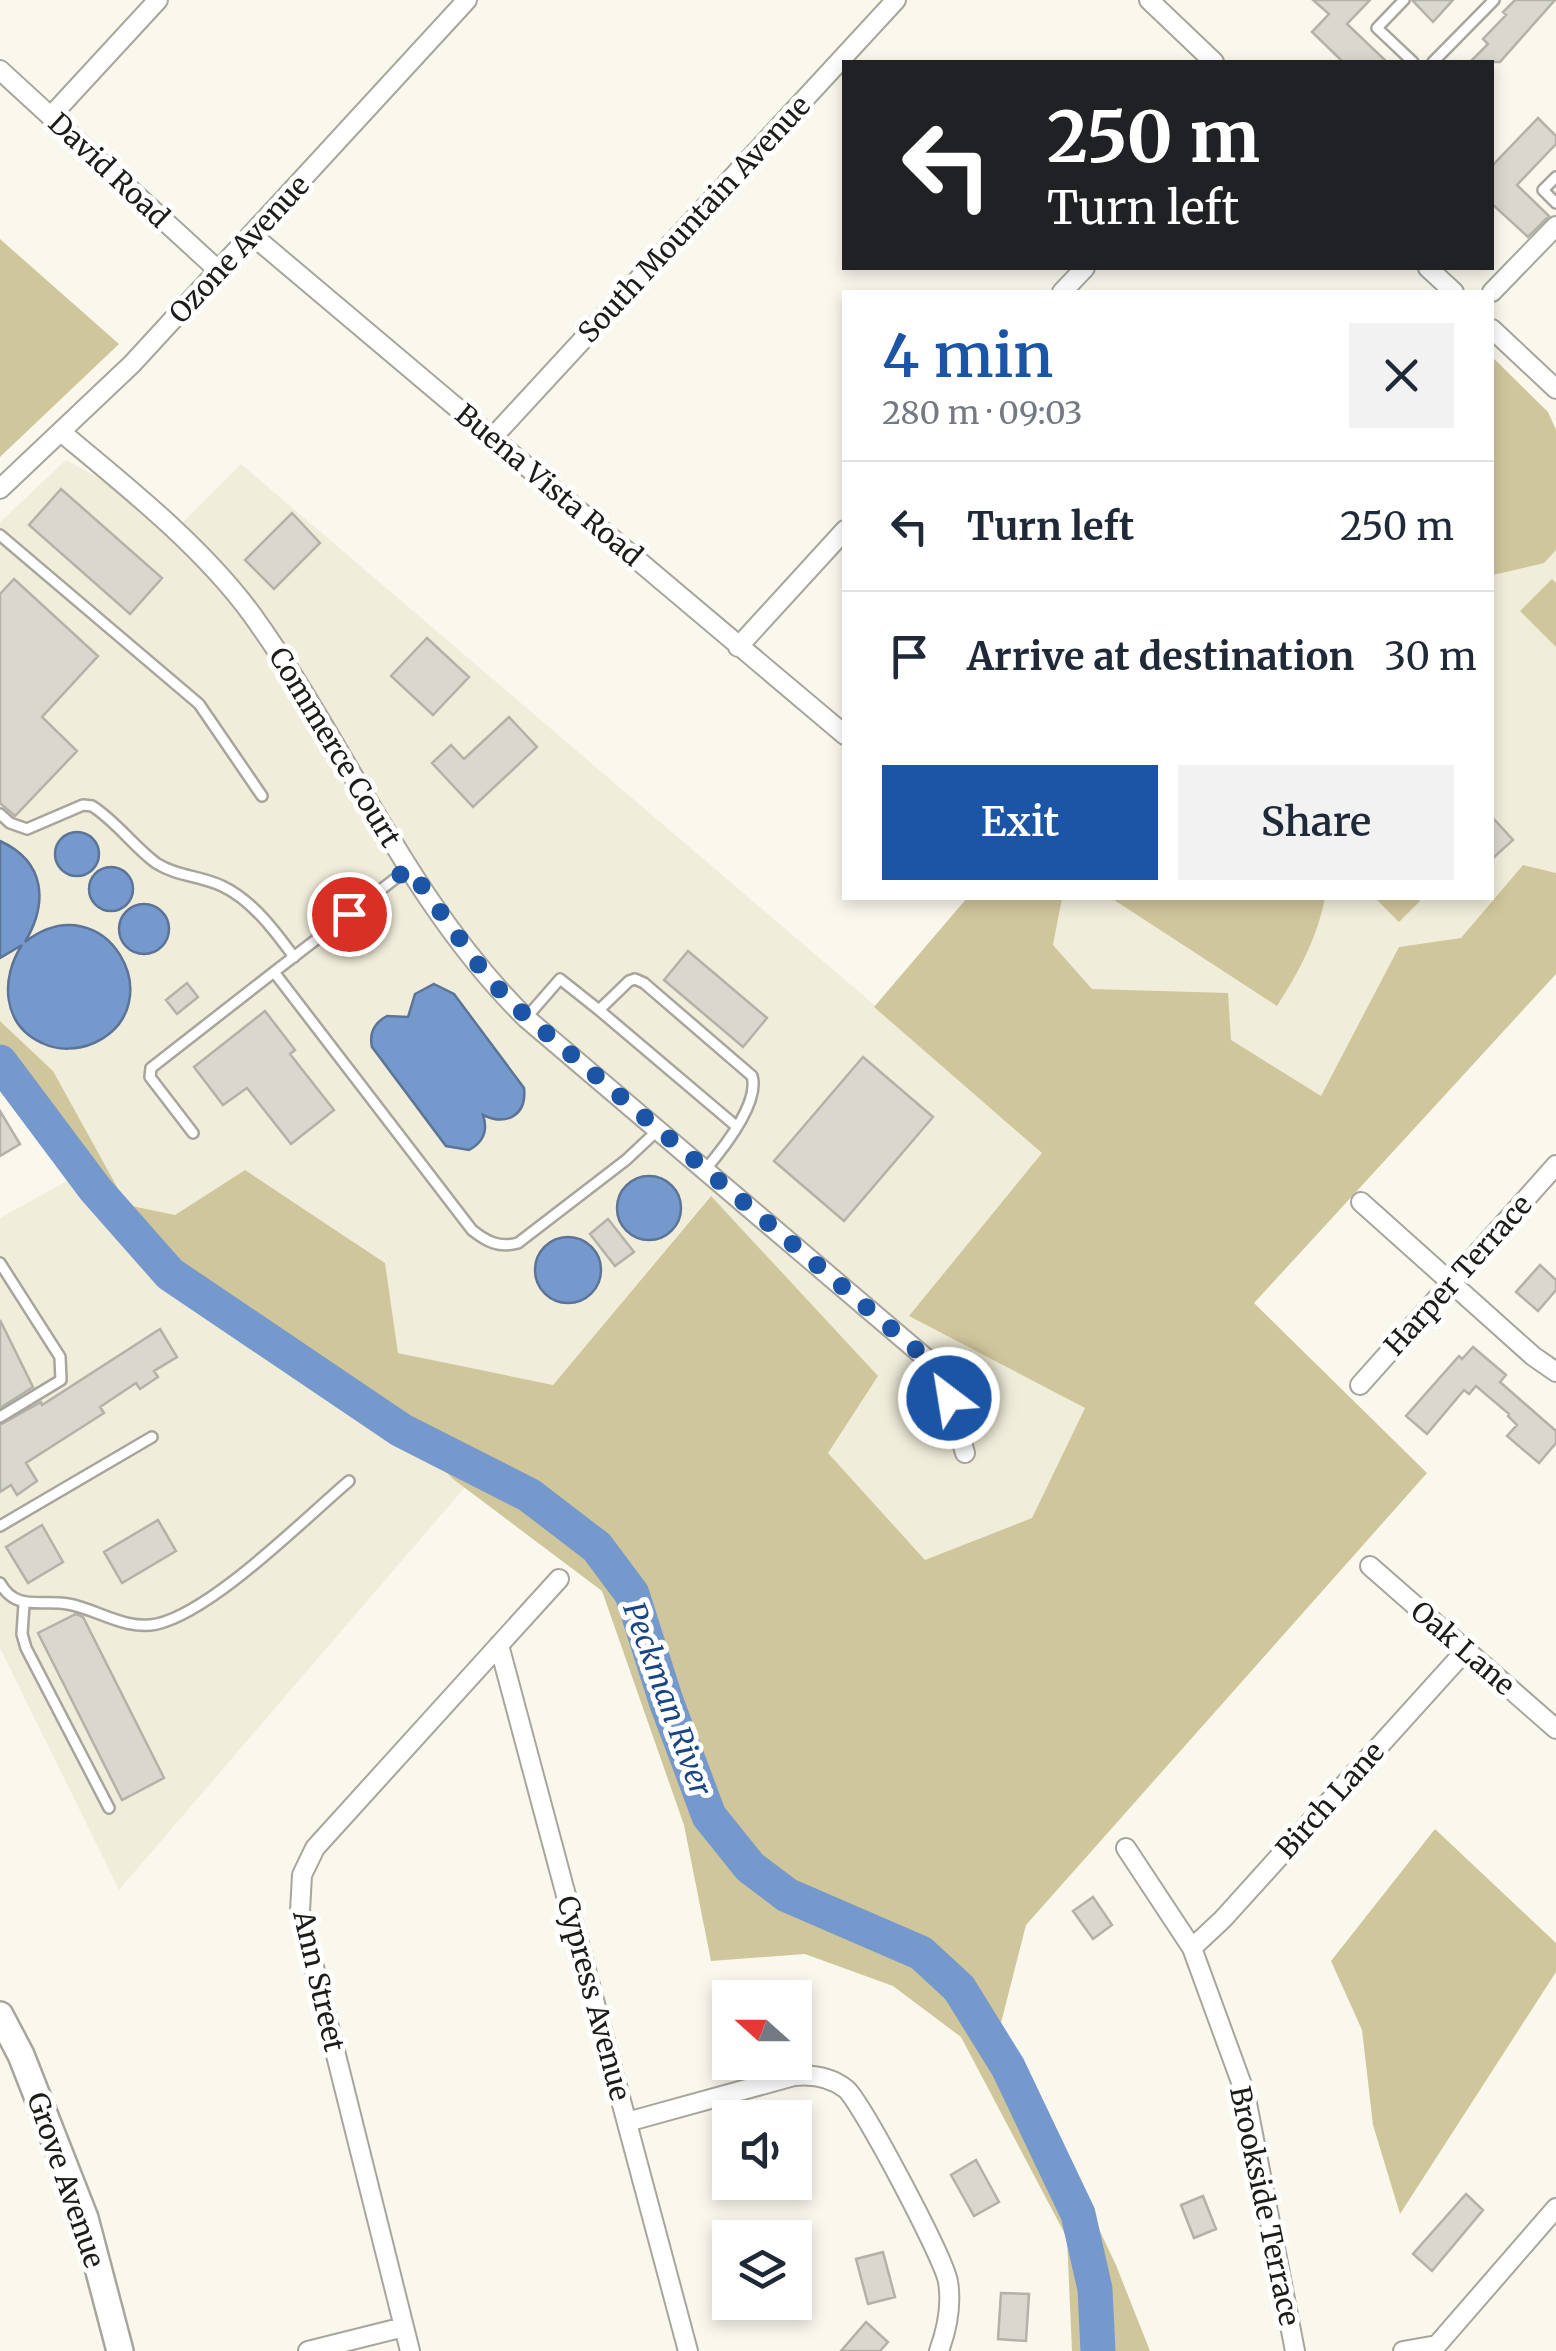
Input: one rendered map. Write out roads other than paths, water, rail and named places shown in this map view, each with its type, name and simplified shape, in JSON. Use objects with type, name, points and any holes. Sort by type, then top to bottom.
[{"type":"street","points":[[51,116],[158,0]]},
{"type":"street","name":"Ozone Avenue","points":[[0,489],[132,364],[468,0]]},
{"type":"street","name":"South Mountain Avenue","points":[[493,437],[896,0]]},
{"type":"street","points":[[1149,0],[1212,60]]},
{"type":"street","name":"David Road","points":[[0,70],[219,271]]},
{"type":"street","points":[[1494,290],[1556,226]]},
{"type":"street","name":"Buena Vista Road","points":[[252,235],[842,734]]},
{"type":"street","points":[[1064,290],[1083,270]]},
{"type":"street","points":[[1430,270],[1452,290]]},
{"type":"street","points":[[1494,330],[1556,389]]},
{"type":"street","name":"Commerce Court","points":[[60,432],[196,551],[234,592],[268,637],[409,868],[480,967],[526,1018],[941,1371],[965,1453]]},
{"type":"street","points":[[738,647],[842,533]]},
{"type":"street","name":"Harper Terrace","points":[[1360,1385],[1556,1165]]},
{"type":"street","points":[[1362,1202],[1556,1372]]},
{"type":"street","name":"Oak Lane","points":[[1370,1566],[1556,1729]]},
{"type":"street","name":"Ann Street","points":[[410,2351],[300,1912],[300,1887],[315,1848],[558,1580]]},
{"type":"street","name":"Cypress Avenue","points":[[499,1645],[688,2351]]},
{"type":"street","name":"Birch Lane","points":[[1192,1948],[1466,1650]]},
{"type":"street","name":"Brookside Terrace","points":[[1126,1848],[1192,1948],[1245,2093],[1295,2351]]},
{"type":"street","name":"Grove Avenue","points":[[0,2015],[21,2055],[85,2218],[120,2351]]},
{"type":"street","points":[[628,2122],[794,2076],[820,2076],[842,2086],[862,2110],[946,2270],[948,2318],[939,2351]]},
{"type":"street","points":[[1403,2351],[1438,2348],[1556,2208]]},
{"type":"street","points":[[308,2351],[404,2327]]},
{"type":"lane","points":[[1404,0],[1377,28],[1411,60]]},
{"type":"lane","points":[[1435,60],[1494,0]]},
{"type":"lane","points":[[1392,60],[1401,51]]},
{"type":"lane","points":[[1556,177],[1543,190],[1556,202]]},
{"type":"lane","points":[[0,535],[199,704],[262,796]]},
{"type":"lane","points":[[0,814],[27,830],[82,805],[92,806],[170,871],[220,885],[236,894],[272,927],[294,956]]},
{"type":"lane","points":[[193,1133],[150,1076],[151,1068],[409,868]]},
{"type":"lane","points":[[274,972],[472,1230],[494,1244],[518,1243],[626,1160],[658,1130]]},
{"type":"lane","points":[[526,1018],[560,979],[736,1126]]},
{"type":"lane","points":[[598,1010],[635,979],[752,1076],[756,1087],[752,1100],[705,1170]]},
{"type":"lane","points":[[0,1263],[60,1357],[61,1380],[0,1418]]},
{"type":"lane","points":[[0,1526],[152,1436]]},
{"type":"lane","points":[[0,1583],[6,1594],[24,1604],[56,1602],[83,1607],[129,1624],[156,1624],[206,1603],[349,1481]]},
{"type":"lane","points":[[24,1604],[22,1634],[26,1648],[109,1808]]},
{"type":"water","points":[[77,832],[92,839],[99,854],[92,869],[77,876],[62,869],[55,854],[62,839]]},
{"type":"water","points":[[0,841],[27,860],[38,885],[37,913],[25,942],[55,927],[81,926],[104,937],[120,955],[129,978],[129,1003],[118,1025],[94,1043],[68,1049],[48,1046],[29,1035],[12,1013],[10,972],[22,945],[0,958]]},
{"type":"water","points":[[111,867],[127,873],[133,889],[127,905],[111,911],[95,905],[89,889],[95,873]]},
{"type":"water","points":[[144,904],[161,912],[169,929],[161,946],[144,954],[127,946],[119,929],[127,912]]},
{"type":"water","points":[[434,984],[454,994],[524,1088],[522,1106],[513,1116],[500,1119],[483,1115],[483,1135],[469,1150],[446,1146],[372,1047],[373,1029],[379,1022],[387,1016],[408,1017],[415,994]]},
{"type":"water","points":[[649,1176],[672,1185],[681,1208],[672,1231],[649,1240],[626,1231],[617,1208],[626,1185]]},
{"type":"water","points":[[568,1237],[591,1247],[601,1270],[591,1293],[568,1303],[545,1293],[535,1270],[545,1247]]},
{"type":"waterway","name":"Peckman River","points":[[0,1062],[95,1189],[170,1274],[401,1430],[529,1495],[597,1547],[632,1594],[709,1816],[750,1867],[787,1895],[921,1953],[959,1988],[1008,2067],[1078,2214],[1095,2289],[1098,2351]]}]
